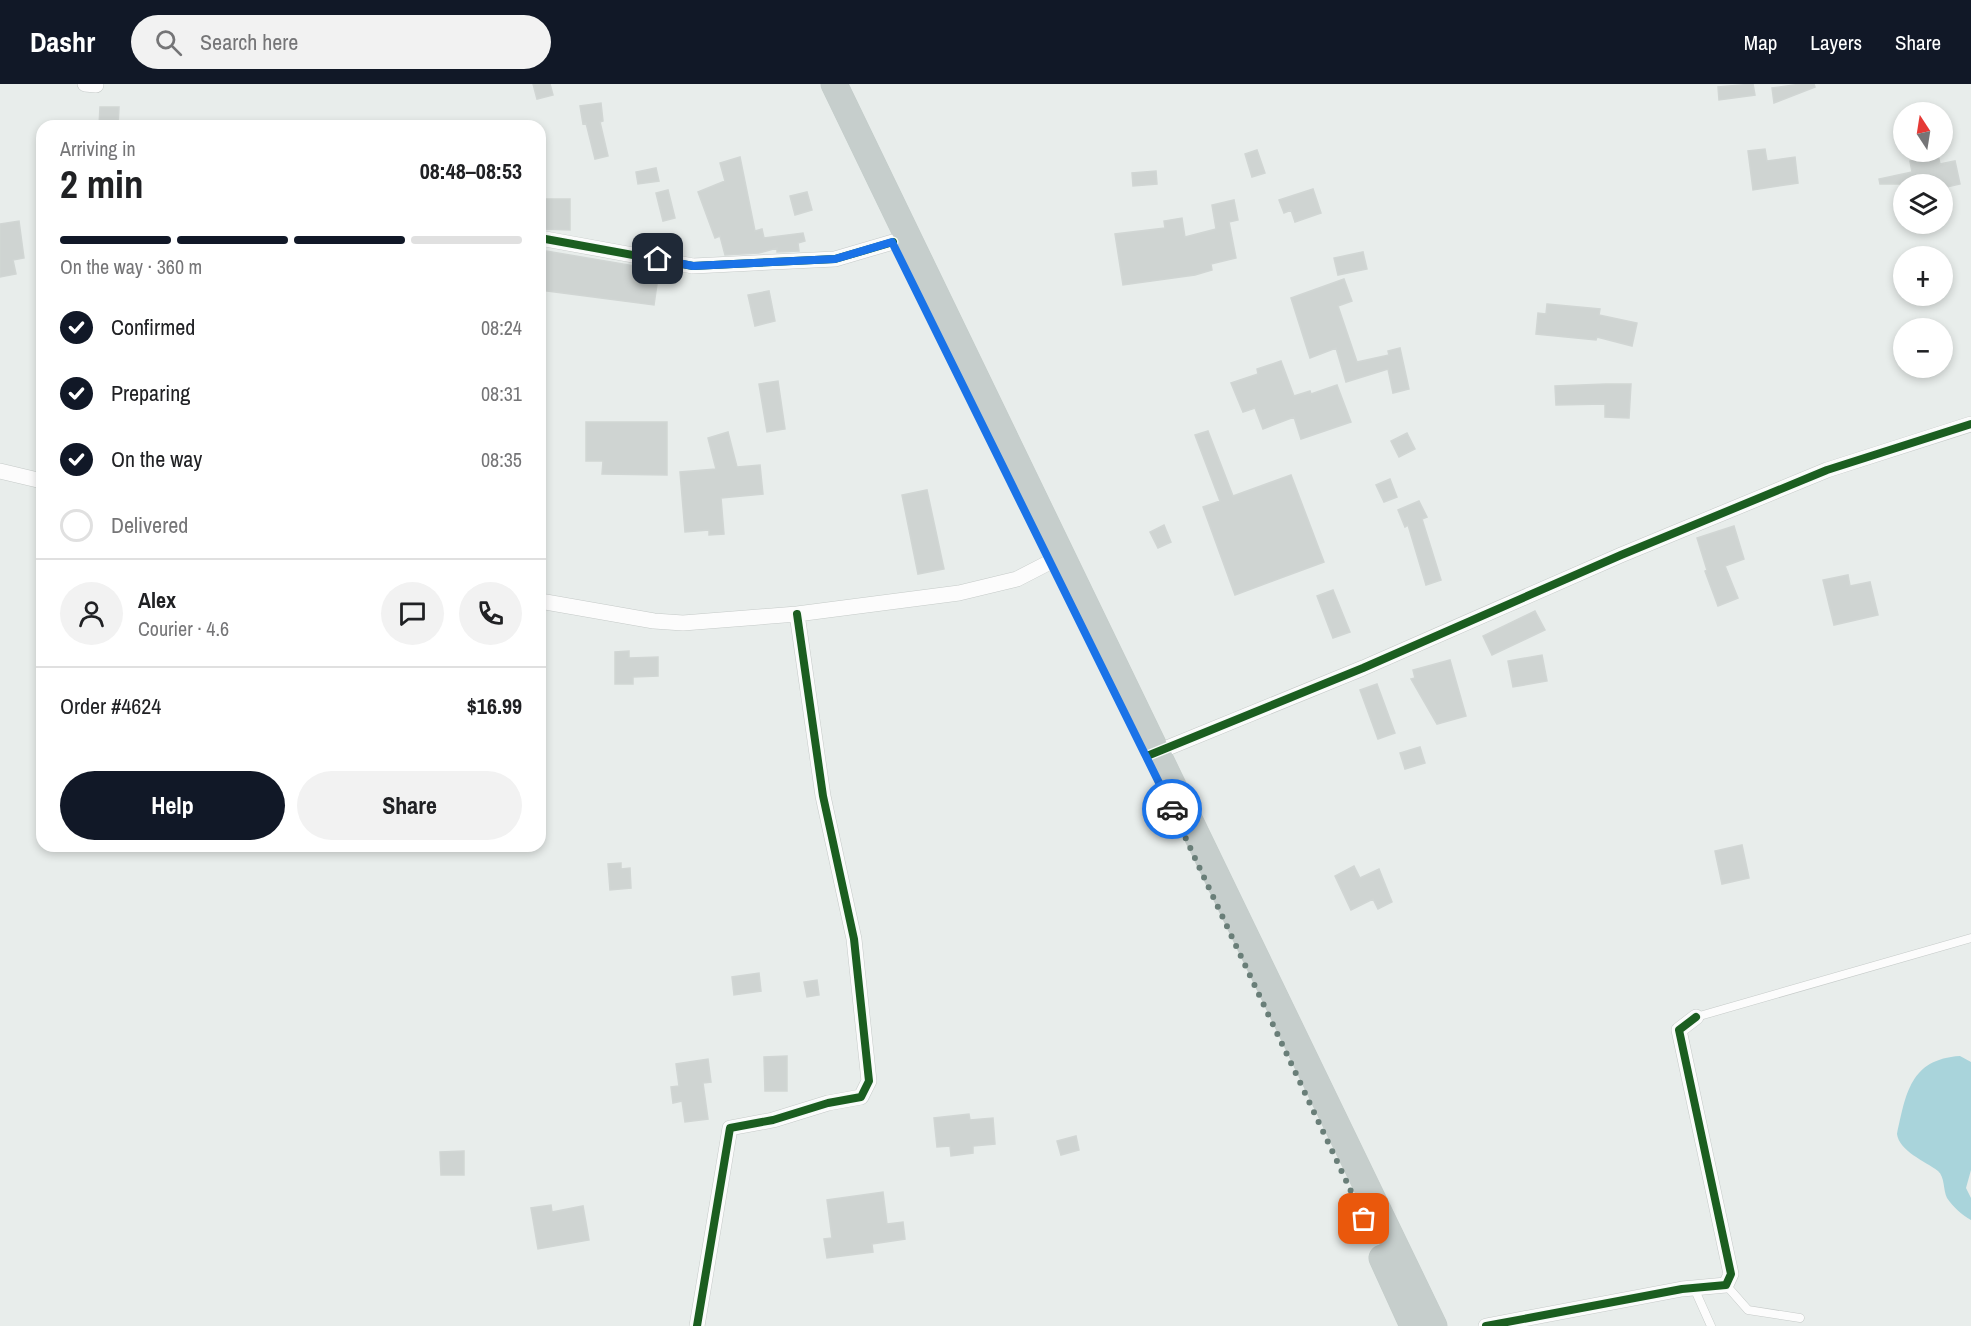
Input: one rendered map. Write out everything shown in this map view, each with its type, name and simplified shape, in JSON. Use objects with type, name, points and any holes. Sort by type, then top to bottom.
[{"type":"highway","points":[[815,84],[892,242],[1057,560]]},
{"type":"highway","points":[[834,84],[1057,560],[1434,1326]]},
{"type":"highway","points":[[1152,754],[1413,1326]]},
{"type":"street","points":[[546,239],[693,266],[835,259],[892,242]]},
{"type":"street","points":[[1152,754],[1395,654],[1779,489],[1827,470],[1971,424]]},
{"type":"street","points":[[0,471],[36,480]]},
{"type":"street","points":[[546,602],[654,621],[683,623],[797,615],[959,593],[1017,579],[1057,560]]},
{"type":"street","points":[[697,1326],[730,1128],[773,1120],[828,1102],[861,1097],[869,1081],[854,939],[823,796],[797,615]]},
{"type":"street","points":[[1486,1326],[1694,1288],[1726,1285],[1731,1274],[1679,1030],[1696,1017]]},
{"type":"lane","points":[[1696,1017],[1971,938]]},
{"type":"lane","points":[[1726,1285],[1748,1310],[1800,1318]]},
{"type":"lane","points":[[1694,1288],[1711,1326]]},
{"type":"water","points":[[1960,1056],[1971,1062],[1971,1170],[1966,1188],[1971,1198],[1971,1220],[1958,1211],[1947,1198],[1943,1180],[1938,1171],[1907,1151],[1897,1134],[1908,1093],[1920,1071],[1943,1059]]},
{"type":"building","points":[[533,84],[550,84],[553,95],[537,99]]},
{"type":"building","points":[[1753,84],[1755,95],[1719,100],[1718,87]]},
{"type":"building","points":[[1814,84],[1815,87],[1774,103],[1772,88]]},
{"type":"building","points":[[601,103],[603,121],[600,122],[608,156],[595,159],[586,123],[583,124],[580,106]]},
{"type":"building","points":[[100,107],[119,107],[118,120],[99,120]]},
{"type":"building","points":[[1765,149],[1767,161],[1795,157],[1798,183],[1753,190],[1748,151]]},
{"type":"building","points":[[1257,150],[1265,173],[1252,177],[1245,154]]},
{"type":"building","points":[[740,157],[755,231],[762,229],[764,238],[803,233],[805,241],[798,243],[799,251],[777,252],[777,248],[759,253],[725,255],[720,236],[715,238],[698,192],[725,181],[720,163]]},
{"type":"building","points":[[1955,161],[1960,184],[1953,186],[1953,174],[1903,174],[1912,172],[1910,162],[1940,162],[1940,164]]},
{"type":"building","points":[[656,168],[659,181],[638,184],[636,172]]},
{"type":"building","points":[[1156,171],[1157,184],[1133,186],[1132,173]]},
{"type":"building","points":[[1893,176],[1893,184],[1880,184],[1879,179]]},
{"type":"building","points":[[1313,189],[1321,213],[1295,222],[1291,210],[1284,213],[1279,200]]},
{"type":"building","points":[[668,190],[675,218],[663,221],[656,193]]},
{"type":"building","points":[[807,192],[812,210],[795,215],[790,196]]},
{"type":"building","points":[[546,199],[570,199],[570,230],[546,229]]},
{"type":"building","points":[[1234,200],[1238,220],[1229,222],[1236,258],[1211,264],[1212,270],[1195,275],[1123,285],[1115,234],[1165,228],[1164,221],[1182,218],[1185,237],[1216,229],[1212,205]]},
{"type":"building","points":[[19,221],[24,258],[13,260],[16,274],[0,277],[0,224]]},
{"type":"building","points":[[546,251],[659,270],[654,305],[546,291]]},
{"type":"building","points":[[1363,252],[1367,269],[1338,275],[1334,258]]},
{"type":"building","points":[[1344,279],[1352,301],[1338,306],[1357,362],[1389,355],[1388,351],[1400,348],[1409,389],[1393,393],[1388,369],[1346,382],[1336,348],[1310,358],[1291,298]]},
{"type":"building","points":[[769,291],[775,321],[755,326],[748,295]]},
{"type":"building","points":[[1547,304],[1600,309],[1599,315],[1637,323],[1632,346],[1597,337],[1596,340],[1536,334],[1538,313],[1546,314]]},
{"type":"building","points":[[1281,361],[1294,396],[1310,391],[1311,394],[1337,385],[1351,422],[1301,439],[1294,417],[1263,429],[1255,408],[1243,412],[1231,383],[1258,374],[1257,369]]},
{"type":"building","points":[[778,381],[785,429],[767,432],[759,384]]},
{"type":"building","points":[[1631,384],[1629,418],[1605,417],[1605,404],[1556,405],[1555,386]]},
{"type":"building","points":[[586,422],[667,422],[667,475],[602,474],[603,461],[586,461]]},
{"type":"building","points":[[1208,431],[1233,496],[1291,475],[1324,562],[1235,595],[1203,507],[1220,501],[1195,435]]},
{"type":"building","points":[[728,432],[737,467],[760,465],[763,494],[721,498],[724,534],[709,535],[709,530],[685,532],[680,472],[716,469],[708,438]]},
{"type":"building","points":[[1407,433],[1415,449],[1399,457],[1391,441]]},
{"type":"building","points":[[1390,479],[1397,497],[1384,502],[1376,485]]},
{"type":"building","points":[[927,490],[944,569],[918,574],[902,495]]},
{"type":"building","points":[[1419,501],[1427,517],[1422,519],[1441,580],[1426,585],[1408,525],[1405,527],[1398,510]]},
{"type":"building","points":[[1164,525],[1171,542],[1158,548],[1150,532]]},
{"type":"building","points":[[1734,526],[1744,559],[1725,566],[1738,598],[1718,606],[1705,571],[1707,570],[1697,538]]},
{"type":"building","points":[[1848,575],[1850,586],[1870,582],[1878,615],[1834,625],[1823,580]]},
{"type":"building","points":[[1333,590],[1350,632],[1333,638],[1317,596]]},
{"type":"building","points":[[1535,611],[1545,630],[1492,655],[1483,636]]},
{"type":"building","points":[[629,651],[629,658],[658,657],[658,676],[633,677],[633,684],[615,684],[615,652]]},
{"type":"building","points":[[1542,655],[1547,681],[1513,687],[1508,661]]},
{"type":"building","points":[[1450,660],[1466,716],[1437,724],[1411,679],[1415,678],[1413,670]]},
{"type":"building","points":[[1377,684],[1395,733],[1378,739],[1360,690]]},
{"type":"building","points":[[1420,747],[1425,763],[1405,769],[1400,753]]},
{"type":"building","points":[[1742,845],[1749,878],[1722,884],[1715,851]]},
{"type":"building","points":[[621,863],[621,869],[630,868],[631,888],[610,890],[608,864]]},
{"type":"building","points":[[1354,866],[1360,878],[1379,869],[1392,902],[1378,909],[1373,899],[1351,910],[1335,876]]},
{"type":"building","points":[[759,973],[761,991],[734,995],[732,977]]},
{"type":"building","points":[[817,980],[819,995],[807,997],[804,982]]},
{"type":"building","points":[[787,1056],[787,1091],[765,1091],[764,1057]]},
{"type":"building","points":[[708,1059],[711,1082],[703,1083],[708,1119],[685,1122],[682,1101],[673,1103],[671,1087],[679,1086],[676,1064]]},
{"type":"building","points":[[969,1114],[970,1120],[993,1118],[995,1144],[973,1146],[973,1153],[951,1156],[950,1146],[937,1147],[934,1118]]},
{"type":"building","points":[[1076,1136],[1079,1150],[1061,1155],[1057,1141]]},
{"type":"building","points":[[464,1151],[464,1175],[441,1175],[440,1152]]},
{"type":"building","points":[[883,1192],[887,1224],[903,1222],[905,1239],[872,1244],[873,1252],[827,1258],[824,1239],[832,1238],[827,1200]]},
{"type":"building","points":[[551,1205],[552,1212],[583,1206],[589,1240],[538,1249],[531,1208]]},
{"type":"cycle path","points":[[546,239],[693,266],[835,259],[893,242]]},
{"type":"cycle path","points":[[1147,756],[1363,668],[1621,555],[1827,470],[1971,424]]},
{"type":"cycle path","points":[[697,1326],[730,1128],[773,1120],[828,1103],[861,1097],[869,1081],[854,939],[823,796],[797,614]]},
{"type":"cycle path","points":[[1486,1326],[1682,1289],[1726,1285],[1731,1274],[1679,1030],[1696,1017]]},
{"type":"way so far","points":[[1172,809],[1286,1048],[1364,1219]]},
{"type":"route","points":[[658,259],[693,266],[835,259],[892,242],[1172,809]]}]
